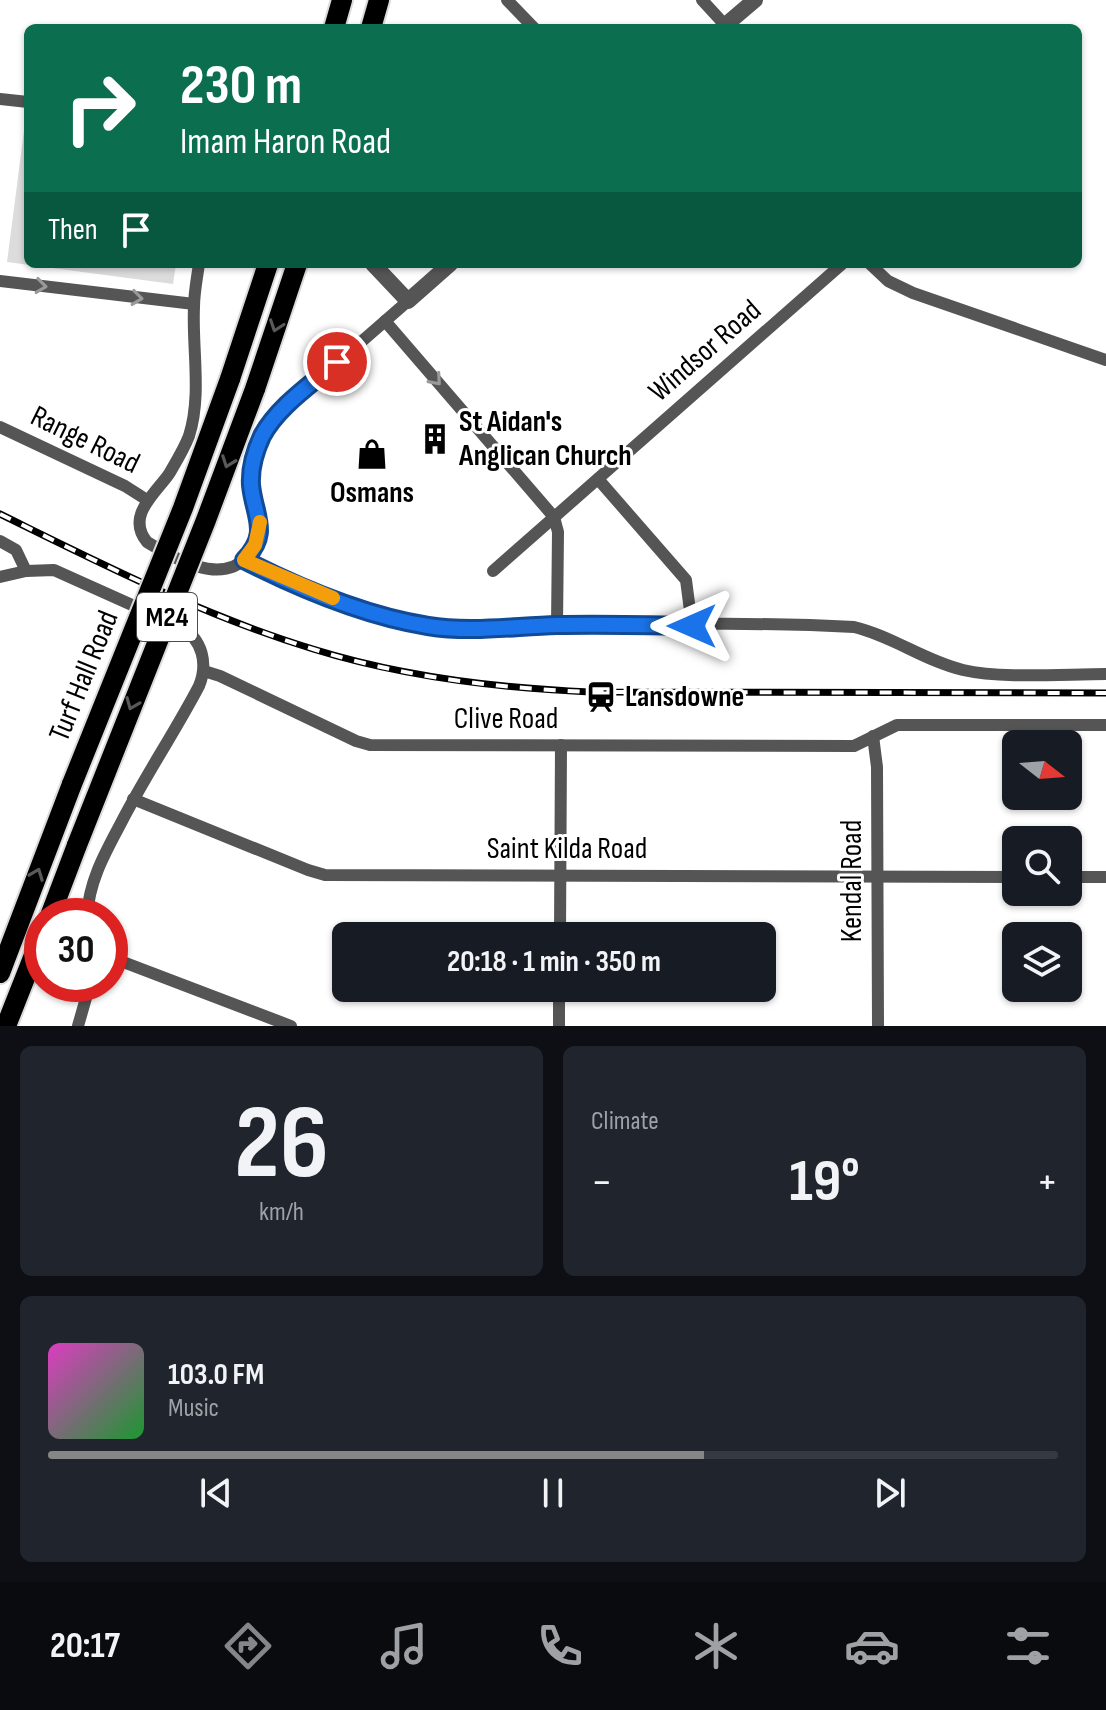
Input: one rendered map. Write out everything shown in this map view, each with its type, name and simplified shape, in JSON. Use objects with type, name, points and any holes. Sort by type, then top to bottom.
[{"type":"main road","points":[[335,24],[342,0]]},
{"type":"main road","points":[[372,24],[379,0]]},
{"type":"main road","name":"Turf Hall Road","points":[[0,973],[183,508],[267,268]]},
{"type":"main road","name":"Turf Hall Road","points":[[57,898],[255,389],[296,268]]},
{"type":"main road","points":[[5,1019],[24,976]]},
{"type":"street","points":[[507,0],[530,24]]},
{"type":"street","points":[[702,0],[722,24]]},
{"type":"street","points":[[726,24],[755,0]]},
{"type":"street","points":[[0,99],[24,102]]},
{"type":"street","points":[[198,268],[194,304],[195,409],[189,436],[139,516],[140,529],[147,542],[205,569],[224,569],[244,560],[251,553],[259,536],[251,473],[262,436],[281,411],[445,268]]},
{"type":"street","points":[[377,268],[408,301]]},
{"type":"street","name":"Windsor Road","points":[[493,571],[837,268]]},
{"type":"street","points":[[874,268],[888,281],[913,293],[1106,360]]},
{"type":"street","points":[[0,281],[194,304]]},
{"type":"street","points":[[385,321],[554,517],[558,532],[557,625]]},
{"type":"street","name":"Range Road","points":[[0,427],[125,486],[147,500]]},
{"type":"street","points":[[598,479],[686,580],[692,626]]},
{"type":"street","points":[[0,541],[16,550],[26,571]]},
{"type":"street","points":[[244,560],[344,603],[392,619],[458,629],[557,625],[854,627],[896,641],[937,662],[985,674],[1106,674]]},
{"type":"street","points":[[0,577],[26,571],[54,570],[187,631],[201,648],[204,671],[189,705],[133,799],[97,869],[89,898]]},
{"type":"street","name":"Clive Road","points":[[204,671],[365,744],[854,746],[897,725],[1106,725]]},
{"type":"street","name":"Kendal Road","points":[[873,736],[877,767],[879,877],[878,1026]]},
{"type":"street","points":[[560,922],[561,745]]},
{"type":"street","name":"Saint Kilda Road","points":[[133,799],[320,874],[1002,877]]},
{"type":"street","points":[[1082,877],[1106,877]]},
{"type":"street","points":[[128,964],[291,1026]]},
{"type":"street","points":[[78,1026],[85,1002]]},
{"type":"street","points":[[559,1002],[559,1026]]},
{"type":"shaded area","points":[[24,131],[24,264],[7,262]]},
{"type":"shaded area","points":[[52,268],[175,268],[173,284]]},
{"type":"railway","points":[[0,514],[154,588],[272,636],[347,659],[450,680],[590,692],[1106,693]]},
{"type":"slow traffic","points":[[260,522],[259,536],[244,560],[333,598]]},
{"type":"place","name":"St Aidan's Anglican Church","points":[[435,439]]},
{"type":"place","name":"Osmans","points":[[372,454]]},
{"type":"place","name":"Lansdowne","points":[[601,697]]},
{"type":"route","points":[[337,362],[281,411],[262,436],[251,473],[259,536],[244,560],[344,603],[392,619],[428,626],[458,629],[557,625],[692,626]]}]
